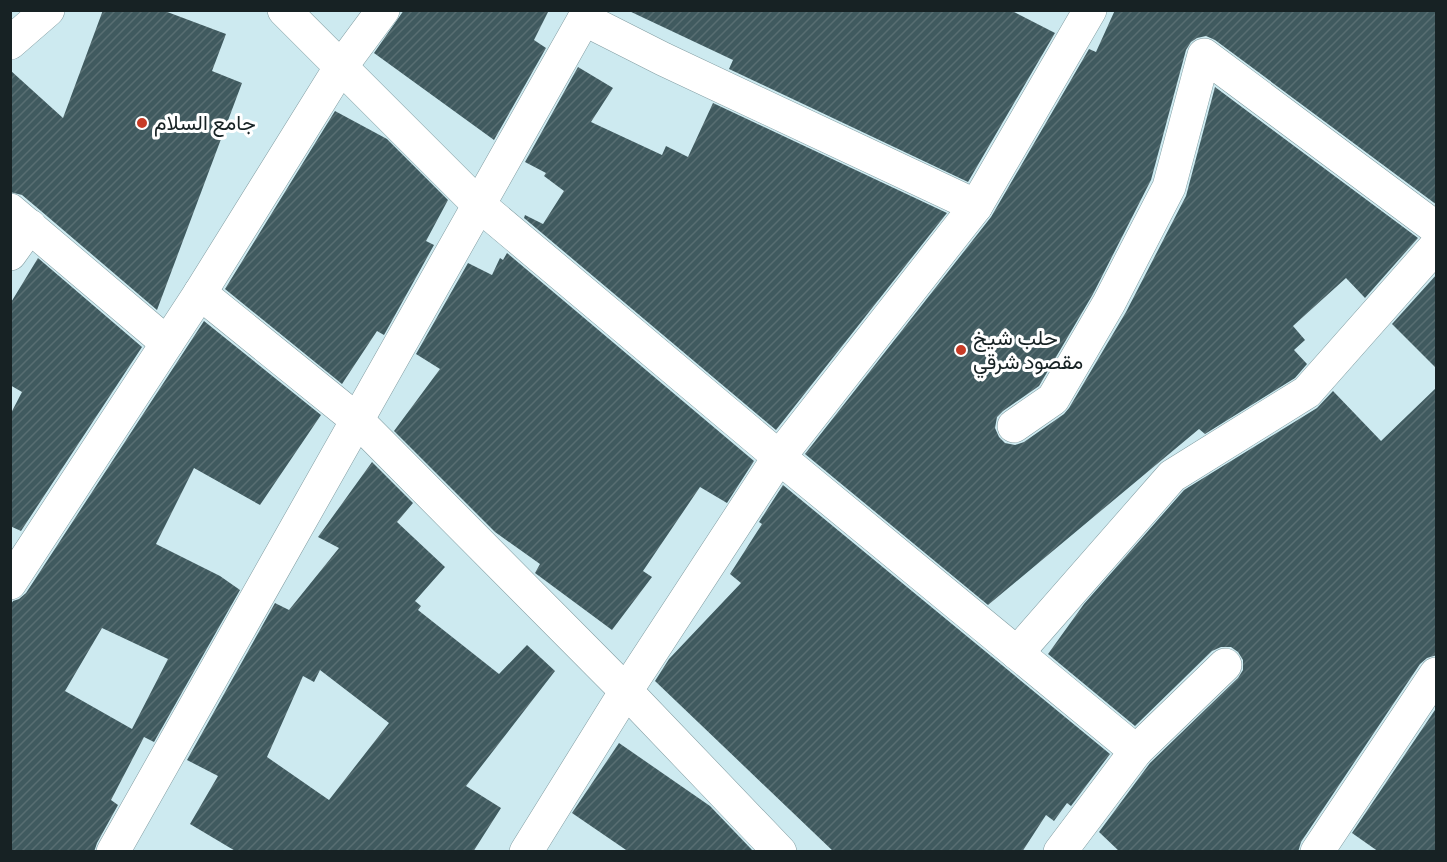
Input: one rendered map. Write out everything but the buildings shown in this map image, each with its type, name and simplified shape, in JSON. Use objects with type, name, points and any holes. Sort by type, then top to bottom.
[{"type":"street","points":[[10,44],[48,10]]},
{"type":"street","points":[[284,10],[478,204],[779,457],[1136,751]]},
{"type":"street","points":[[10,584],[200,293],[340,68],[383,10]]},
{"type":"street","points":[[526,852],[626,691],[779,457],[976,206],[1084,13]]},
{"type":"street","points":[[113,852],[586,15],[663,59],[976,206]]},
{"type":"street","points":[[1014,426],[1053,399],[1109,303],[1169,187],[1204,55],[1437,228]]},
{"type":"street","points":[[10,254],[20,218],[167,343]]},
{"type":"street","points":[[1017,653],[1172,476],[1307,392],[1437,246]]},
{"type":"street","points":[[200,293],[357,420],[626,691],[780,852]]},
{"type":"street","points":[[1060,852],[1136,751],[1225,665]]},
{"type":"street","points":[[1317,852],[1437,674]]},
{"type":"place","name":"جامع السلام","points":[[142,123]]},
{"type":"place","name":"حلب شيخ مقصود شرقي","points":[[961,350]]}]
